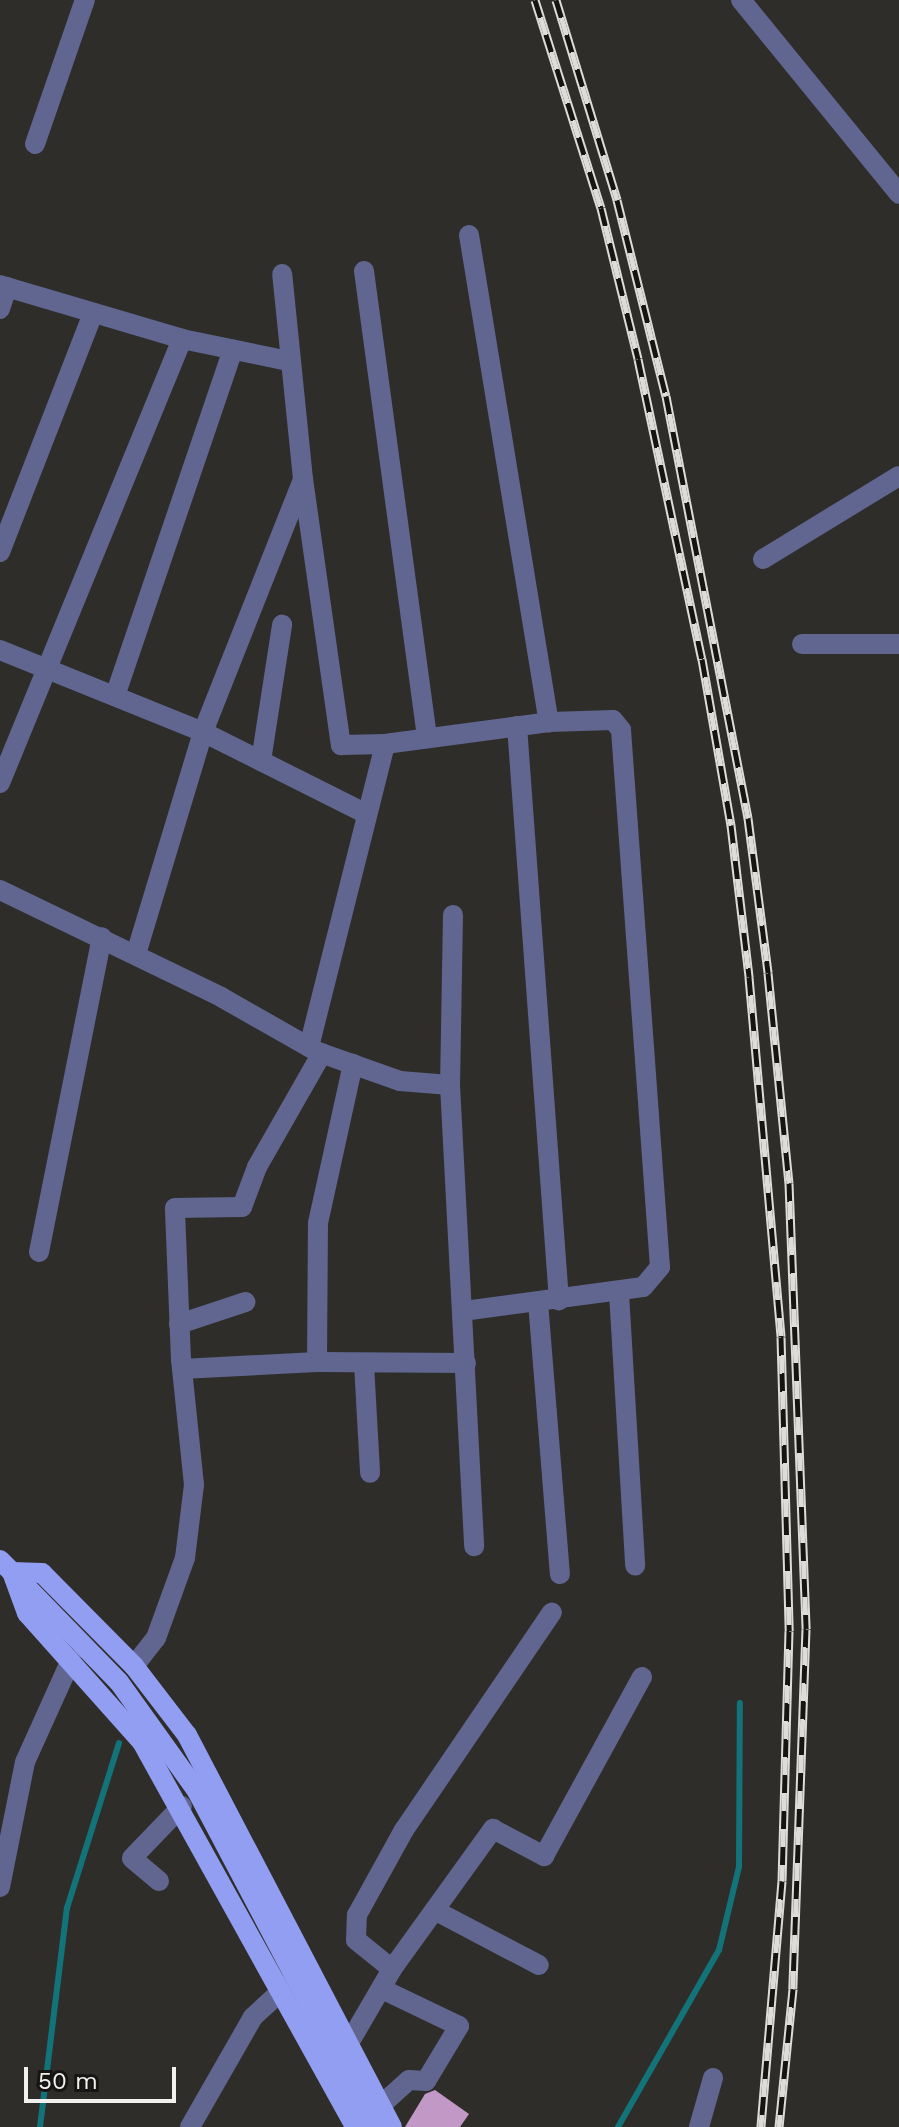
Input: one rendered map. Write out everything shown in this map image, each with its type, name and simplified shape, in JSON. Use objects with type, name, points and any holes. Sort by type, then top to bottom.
[{"type":"main road","points":[[6,1566],[42,1573],[134,1666],[187,1735],[392,2127]]},
{"type":"main road","points":[[6,1566],[20,1604],[142,1742],[182,1806],[355,2127]]},
{"type":"main road","points":[[6,1566],[119,1682],[197,1791],[374,2127]]},
{"type":"street","points":[[35,144],[85,0]]},
{"type":"street","points":[[741,0],[899,194]]},
{"type":"street","points":[[469,235],[549,722]]},
{"type":"street","points":[[364,271],[427,736]]},
{"type":"street","points":[[282,274],[288,361],[341,745],[385,744],[549,722],[613,720],[621,730],[660,1267],[643,1287],[619,1293],[463,1311]]},
{"type":"street","points":[[0,309],[4,286],[182,339],[288,361]]},
{"type":"street","points":[[0,552],[93,313]]},
{"type":"street","points":[[0,783],[182,339]]},
{"type":"street","points":[[115,696],[233,350]]},
{"type":"street","points":[[763,559],[899,476]]},
{"type":"street","points":[[136,954],[203,732],[303,479]]},
{"type":"street","points":[[261,761],[282,625]]},
{"type":"street","points":[[802,644],[899,644]]},
{"type":"street","points":[[0,650],[203,732],[367,814]]},
{"type":"street","points":[[517,726],[559,1300]]},
{"type":"street","points":[[134,1666],[156,1638],[185,1558],[194,1485],[182,1369],[175,1208],[242,1207],[257,1167],[315,1050],[385,744]]},
{"type":"street","points":[[0,890],[136,954],[315,1050],[400,1081],[450,1085]]},
{"type":"street","points":[[453,915],[450,1085],[474,1546]]},
{"type":"street","points":[[39,1252],[102,937]]},
{"type":"street","points":[[317,1362],[318,1223],[353,1064]]},
{"type":"street","points":[[619,1293],[635,1566]]},
{"type":"street","points":[[179,1324],[245,1302]]},
{"type":"street","points":[[538,1302],[560,1574]]},
{"type":"street","points":[[182,1369],[317,1362],[466,1363]]},
{"type":"street","points":[[364,1364],[370,1473]]},
{"type":"street","points":[[392,1969],[356,1940],[357,1915],[404,1830],[552,1612]]},
{"type":"street","points":[[0,1887],[25,1762],[71,1660]]},
{"type":"street","points":[[349,2043],[392,1969],[493,1829],[544,1856],[642,1677]]},
{"type":"street","points":[[159,1881],[132,1858],[182,1806]]},
{"type":"street","points":[[436,1911],[539,1965]]},
{"type":"street","points":[[190,2127],[253,2017],[309,1966]]},
{"type":"street","points":[[380,2106],[409,2080],[426,2081],[459,2026],[382,1989]]},
{"type":"street","points":[[699,2127],[713,2078]]},
{"type":"building","points":[[435,2090],[469,2114],[460,2127],[405,2127],[425,2094]]},
{"type":"waterway","points":[[618,2127],[719,1950],[739,1867],[740,1703]]},
{"type":"waterway","points":[[40,2127],[67,1908],[119,1743]]},
{"type":"railway","points":[[535,0],[601,208],[638,359],[702,659],[731,825],[749,977],[781,1337],[789,1631],[782,1881],[761,2127]]},
{"type":"railway","points":[[556,0],[617,200],[666,396],[748,818],[768,973],[789,1183],[806,1629],[793,1989],[779,2127]]}]
